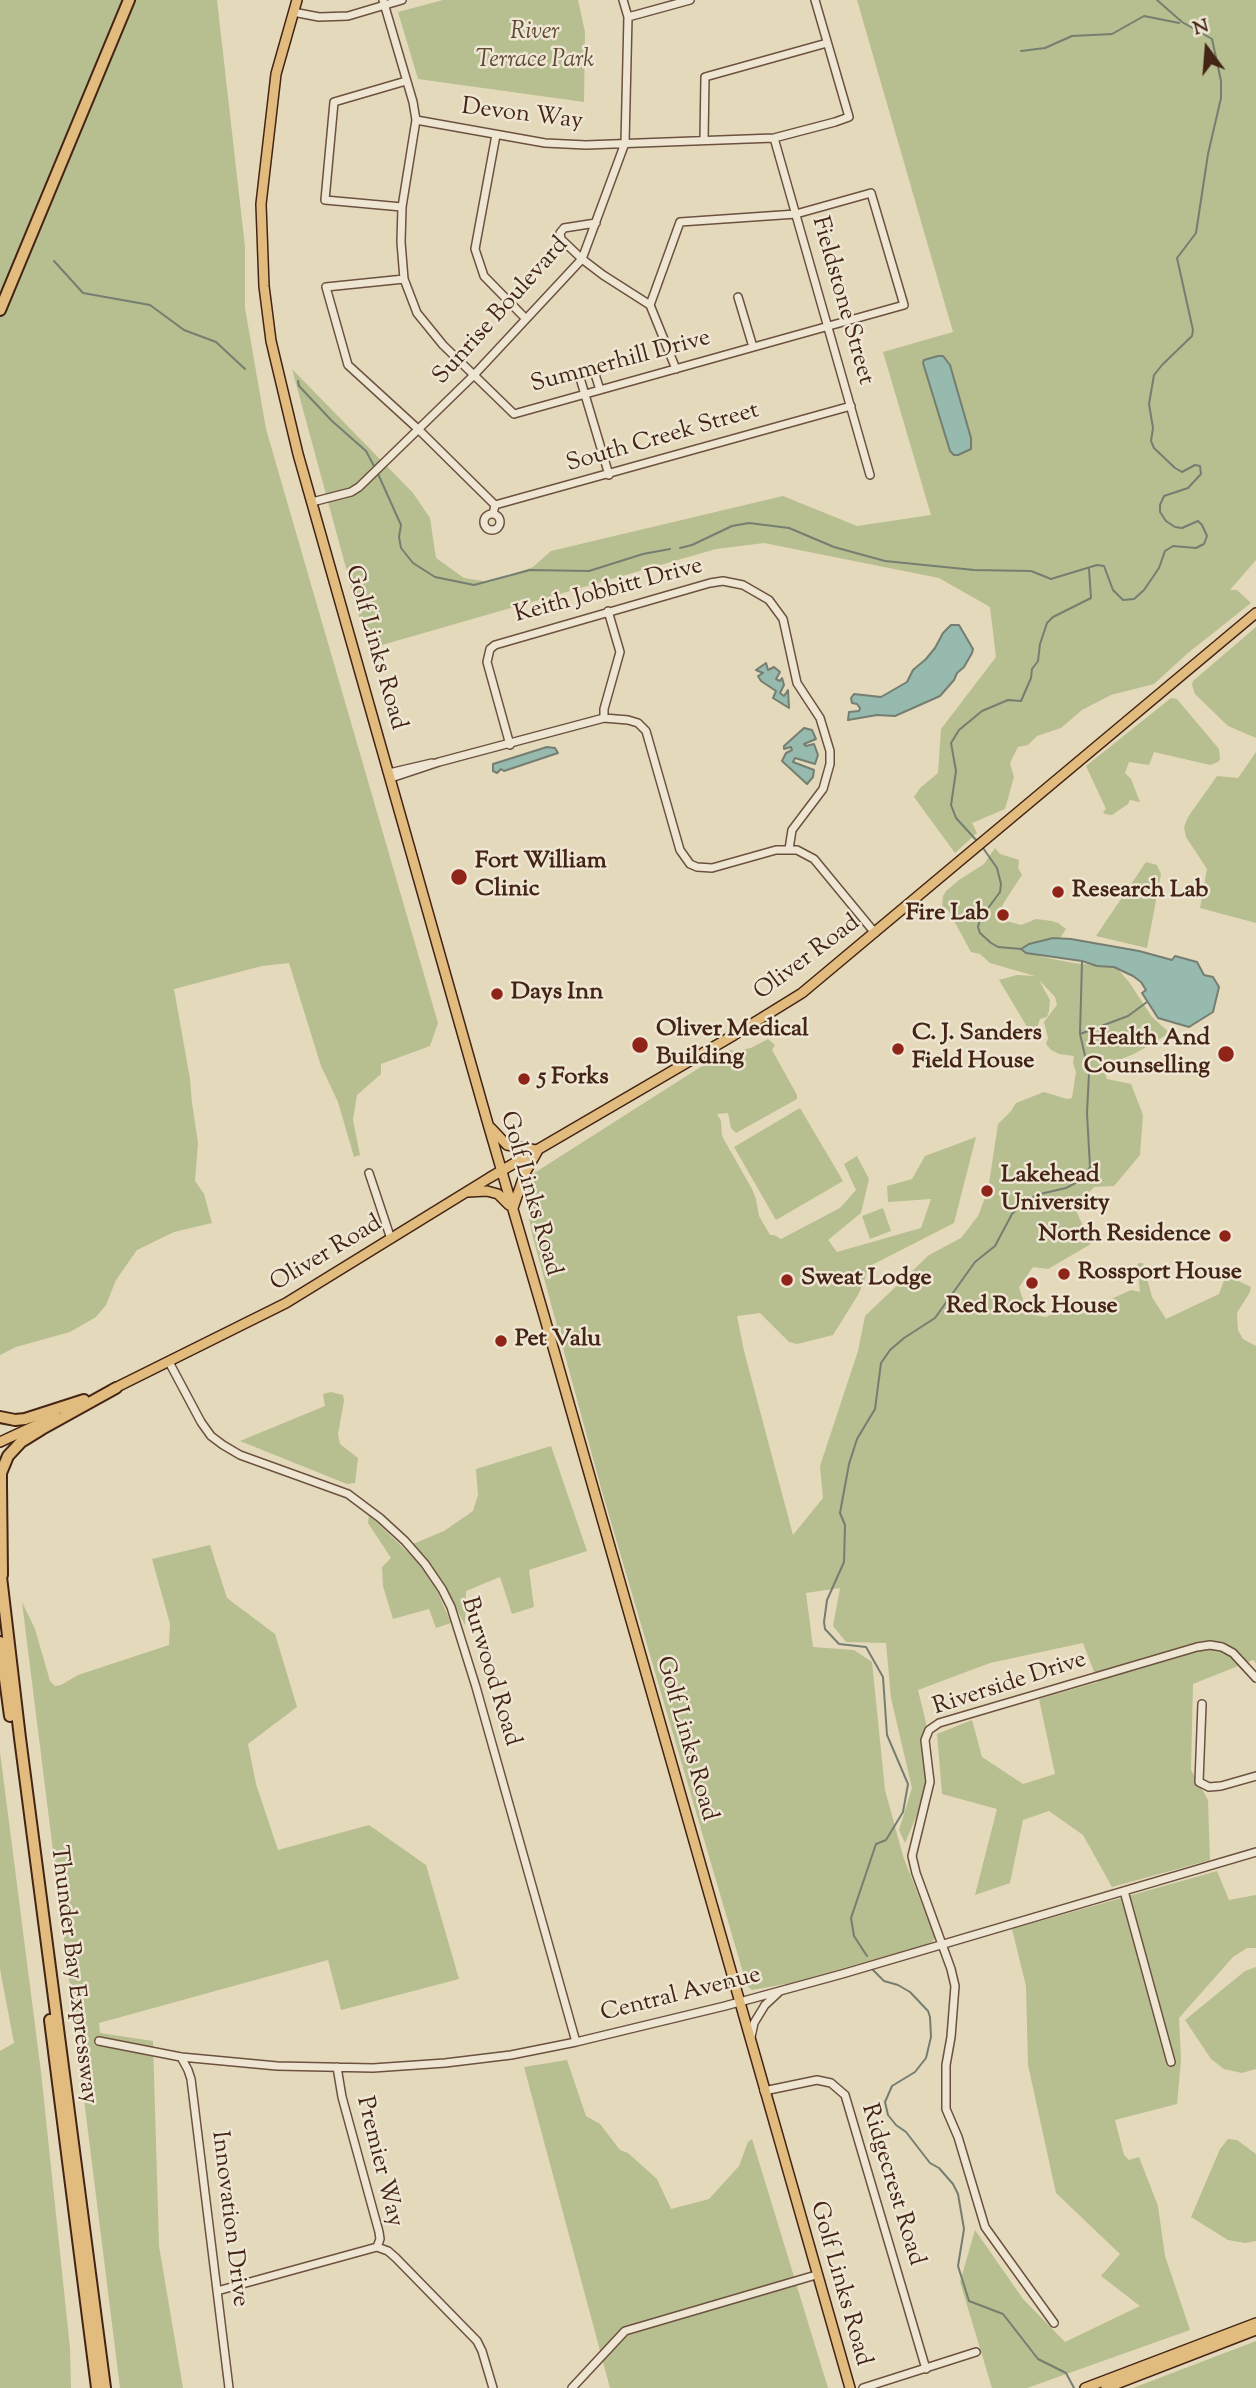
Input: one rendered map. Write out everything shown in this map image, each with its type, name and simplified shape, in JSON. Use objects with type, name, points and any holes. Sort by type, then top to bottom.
[{"type":"highway","points":[[0,292],[121,0]]},
{"type":"highway","points":[[0,310],[129,0]]},
{"type":"highway","points":[[0,1417],[25,1419],[116,1388]]},
{"type":"highway","points":[[2,1582],[1,1472],[8,1456],[42,1429],[116,1388]]},
{"type":"highway","name":"Thunder Bay Expressway","points":[[0,1568],[105,2388]]},
{"type":"highway","name":"Thunder Bay Expressway","points":[[0,1642],[97,2388]]},
{"type":"main road","name":"Golf Links Road","points":[[297,0],[276,74],[261,204],[264,286],[271,341],[312,502],[501,1171],[850,2388]]},
{"type":"main road","name":"Oliver Road","points":[[0,1442],[116,1388],[286,1303],[501,1171],[778,1008],[821,978],[1256,613]]},
{"type":"main road","points":[[466,1192],[487,1191],[498,1194],[512,1209],[525,1173],[538,1149],[507,1145],[488,1124]]},
{"type":"main road","points":[[1085,2388],[1256,2323]]},
{"type":"main road","points":[[1106,2388],[1256,2330]]},
{"type":"street","points":[[293,12],[319,17],[348,16],[383,2],[402,0]]},
{"type":"street","name":"Sunrise Boulevard","points":[[312,502],[351,492],[359,487],[473,376],[582,259],[625,143],[628,18],[623,0]]},
{"type":"street","points":[[628,18],[690,0]]},
{"type":"street","points":[[704,140],[705,77],[827,43],[815,0]]},
{"type":"street","name":"Summerhill Drive","points":[[383,2],[415,120],[402,207],[404,279],[417,313],[443,345],[514,414],[904,305],[871,193],[796,214]]},
{"type":"street","name":"Devon Way","points":[[415,120],[545,143],[774,138],[849,117],[827,43]]},
{"type":"street","points":[[402,207],[325,200],[334,102],[406,81]]},
{"type":"street","points":[[496,135],[475,249],[484,276],[526,319]]},
{"type":"street","name":"Fieldstone Street","points":[[774,138],[870,475]]},
{"type":"street","points":[[650,305],[680,222],[796,214]]},
{"type":"street","points":[[596,223],[564,228],[560,233],[561,239],[582,259],[650,305],[676,369]]},
{"type":"street","points":[[404,279],[326,287],[348,365],[495,505],[493,514]]},
{"type":"street","points":[[738,297],[753,347]]},
{"type":"street","points":[[600,390],[594,371],[584,370],[580,375],[609,475]]},
{"type":"street","name":"South Creek Street","points":[[495,505],[851,406]]},
{"type":"street","name":"Keith Jobbitt Drive","points":[[510,745],[487,662],[490,649],[500,642],[710,583],[734,582],[750,587],[769,600],[785,624],[797,683],[820,718],[830,751],[827,778],[819,795],[792,830],[789,849]]},
{"type":"street","points":[[604,718],[604,709],[620,652],[608,611]]},
{"type":"street","points":[[390,776],[422,764],[510,745],[604,718],[628,719],[638,723],[646,731],[680,850],[690,864],[712,868],[776,850],[797,850],[814,859],[875,933]]},
{"type":"street","points":[[369,1174],[391,1239]]},
{"type":"street","name":"Burwood Road","points":[[169,1362],[211,1436],[240,1455],[319,1482],[357,1500],[405,1541],[442,1589],[451,1607],[476,1687],[576,2042]]},
{"type":"street","name":"Riverside Drive","points":[[1054,2323],[985,2227],[958,2137],[946,2109],[946,2064],[955,1986],[912,1856],[930,1783],[925,1740],[929,1730],[939,1723],[1210,1645],[1233,1653],[1256,1678]]},
{"type":"street","points":[[1202,1704],[1199,1782],[1209,1787],[1222,1786],[1256,1776]]},
{"type":"street","name":"Central Avenue","points":[[99,2041],[181,2057],[277,2066],[373,2068],[445,2063],[511,2054],[576,2042],[740,2002],[1256,1852]]},
{"type":"street","points":[[1124,1891],[1171,2062]]},
{"type":"street","points":[[750,2041],[754,2024],[765,2004],[781,1990]]},
{"type":"street","name":"Innovation Drive","points":[[181,2057],[191,2079],[229,2388]]},
{"type":"street","name":"Premier Way","points":[[337,2067],[342,2097],[379,2232],[377,2247],[396,2259],[477,2341],[493,2388]]},
{"type":"street","name":"Ridgecrest Road","points":[[764,2091],[817,2080],[831,2083],[845,2095],[926,2369]]},
{"type":"street","points":[[218,2291],[377,2247]]},
{"type":"street","points":[[572,2388],[625,2331],[816,2276]]},
{"type":"street","points":[[863,2388],[976,2352]]},
{"type":"green space","points":[[0,0],[217,0],[245,247],[245,308],[266,429],[438,1023],[430,1046],[381,1064],[381,1074],[357,1095],[353,1120],[360,1155],[354,1157],[338,1102],[321,1066],[289,963],[262,966],[174,989],[198,1143],[195,1181],[204,1194],[212,1223],[174,1232],[137,1250],[116,1280],[106,1305],[96,1317],[70,1332],[16,1347],[0,1355]]},
{"type":"green space","name":"River Terrace Park","points":[[443,0],[578,0],[585,32],[584,102],[418,79],[398,12]]},
{"type":"green space","points":[[857,0],[1256,0],[1256,560],[1230,590],[1237,590],[1251,603],[1154,684],[1111,695],[1082,710],[1061,728],[1037,736],[1028,745],[1018,747],[1010,763],[1014,777],[1005,809],[972,823],[977,833],[955,853],[914,797],[920,788],[938,773],[941,729],[996,657],[990,607],[939,578],[764,543],[716,549],[368,649],[292,369],[413,493],[430,518],[436,558],[464,578],[490,582],[533,567],[551,551],[783,496],[857,526],[931,515],[883,352],[953,332]]},
{"type":"green space","points":[[1256,627],[1256,738],[1228,726],[1195,694],[1192,685],[1193,681]]},
{"type":"green space","points":[[1171,698],[1177,699],[1219,749],[1220,759],[1210,765],[1154,752],[1149,765],[1129,762],[1125,773],[1131,779],[1140,802],[1130,800],[1112,815],[1105,814],[1103,812],[1106,809],[1086,766]]},
{"type":"green space","points":[[1256,752],[1256,923],[1200,908],[1207,869],[1186,837],[1184,827],[1217,776],[1238,778]]},
{"type":"green space","points":[[995,848],[1000,854],[1019,860],[1018,868],[1022,875],[1003,904],[999,919],[1021,925],[1036,919],[1058,923],[1066,929],[1061,937],[1038,956],[1116,967],[1152,1017],[1170,1033],[1134,1054],[1103,1066],[1107,1079],[1131,1084],[1143,1115],[1140,1155],[1114,1186],[1094,1187],[1075,1208],[1091,1244],[1048,1269],[1033,1267],[1019,1287],[1026,1310],[1046,1317],[1059,1311],[1076,1314],[1100,1310],[1104,1313],[1109,1310],[1109,1300],[1131,1290],[1140,1292],[1139,1263],[1143,1263],[1152,1297],[1166,1319],[1219,1294],[1226,1275],[1251,1287],[1237,1313],[1238,1330],[1243,1339],[1256,1346],[1256,1663],[1253,1660],[1193,1684],[1191,1770],[1208,1800],[1210,1860],[1112,1887],[1083,1835],[1049,1811],[1023,1820],[1010,1883],[975,1895],[997,1809],[942,1794],[937,1734],[972,1720],[982,1757],[1023,1784],[1055,1774],[1039,1699],[1098,1682],[1083,1643],[990,1663],[918,1690],[926,1723],[925,1796],[905,1843],[899,1830],[912,1788],[891,1698],[886,1643],[846,1642],[833,1626],[840,1588],[806,1593],[813,1647],[854,1650],[872,1662],[885,1790],[903,1856],[935,1938],[925,1945],[791,1983],[752,1990],[747,1986],[601,1488],[532,1234],[528,1213],[528,1177],[730,1050],[751,1048],[768,1039],[775,1045],[772,1050],[797,1099],[736,1133],[731,1128],[728,1113],[717,1114],[721,1121],[722,1136],[752,1189],[759,1216],[770,1235],[781,1239],[840,1208],[856,1190],[844,1164],[857,1156],[869,1179],[861,1213],[828,1240],[837,1252],[921,1228],[931,1199],[888,1202],[887,1186],[912,1179],[925,1156],[976,1137],[954,1223],[868,1267],[858,1295],[833,1335],[797,1344],[789,1342],[760,1313],[737,1316],[793,1535],[823,1498],[820,1466],[858,1351],[865,1316],[929,1255],[961,1238],[978,1216],[988,1190],[998,1124],[1016,1103],[1044,1092],[1072,1098],[1076,1072],[1074,1056],[1059,1054],[1046,1044],[1048,1038],[1044,1022],[1057,1005],[1055,997],[1039,980],[1050,1000],[1049,1011],[1047,1017],[1040,1019],[1037,1028],[1029,1030],[999,980],[1017,975],[1035,976],[990,963],[980,954],[971,952],[948,910],[942,908],[946,891],[984,864]]},
{"type":"green space","points":[[1146,862],[1157,865],[1161,874],[1147,948],[1096,936]]},
{"type":"green space","points":[[800,1108],[843,1181],[776,1220],[734,1147]]},
{"type":"green space","points":[[883,1208],[891,1231],[870,1239],[862,1216]]},
{"type":"green space","points":[[331,1392],[343,1395],[338,1434],[340,1444],[358,1458],[355,1483],[347,1484],[240,1441],[325,1406],[323,1394]]},
{"type":"green space","points":[[551,1446],[587,1551],[529,1570],[534,1607],[512,1614],[500,1577],[466,1591],[465,1625],[442,1581],[413,1544],[444,1531],[473,1511],[478,1495],[476,1469]]},
{"type":"green space","points":[[369,1515],[418,1562],[435,1586],[451,1623],[436,1628],[429,1609],[393,1619],[383,1586],[382,1567],[391,1558],[368,1523]]},
{"type":"green space","points":[[210,1545],[227,1598],[275,1634],[297,1707],[248,1744],[256,1784],[278,1850],[369,1825],[426,1865],[459,1979],[341,2010],[328,1960],[99,2023],[100,2033],[153,2041],[159,2246],[183,2388],[120,2388],[22,1602],[35,1629],[50,1681],[55,1686],[61,1685],[78,1675],[169,1645],[170,1624],[152,1559]]},
{"type":"green space","points":[[0,1752],[41,2072],[70,2348],[71,2388],[0,2388],[0,2051],[14,2043],[0,1969]]},
{"type":"green space","points":[[1217,1871],[1229,1900],[1256,1895],[1256,1948],[1247,1948],[1233,1957],[1179,2018],[1181,2060],[1177,2104],[1115,2120],[1124,2155],[1129,2160],[1139,2157],[1158,2206],[1165,2256],[1190,2330],[1027,2388],[992,2388],[960,2282],[975,2230],[1023,2299],[1065,2342],[1140,2306],[1101,2276],[1120,2254],[1056,2193],[1028,2065],[1026,1986],[1012,1929]]},
{"type":"green space","points":[[1256,1967],[1256,2069],[1242,2073],[1224,2069],[1211,2059],[1185,2020],[1245,1971]]},
{"type":"green space","points":[[567,2060],[586,2116],[600,2124],[620,2150],[628,2153],[657,2179],[671,2209],[709,2199],[739,2166],[748,2142],[752,2139],[828,2388],[610,2388],[524,2067]]},
{"type":"green space","points":[[1228,2139],[1237,2140],[1256,2154],[1256,2241],[1245,2243],[1228,2240],[1191,2217],[1220,2149]]},
{"type":"green space","points":[[1256,2341],[1256,2388],[1133,2388]]},
{"type":"water","points":[[943,356],[950,365],[971,438],[971,449],[958,455],[950,451],[923,363],[924,360]]},
{"type":"water","points":[[951,625],[959,625],[973,649],[964,667],[940,696],[895,716],[877,715],[848,720],[849,712],[859,711],[860,708],[852,703],[854,694],[881,697],[907,682],[913,670],[926,659]]},
{"type":"water","points":[[766,663],[768,670],[774,667],[780,672],[776,679],[780,681],[782,678],[784,685],[780,693],[784,696],[788,690],[789,708],[773,698],[776,691],[758,676],[763,673],[756,670]]},
{"type":"water","points":[[804,728],[812,730],[816,739],[804,744],[814,744],[818,755],[815,764],[795,758],[793,762],[814,770],[813,777],[807,784],[782,761],[786,753],[792,750],[791,747],[784,749],[784,746]]},
{"type":"water","points":[[547,747],[555,748],[558,753],[504,771],[501,769],[497,773],[493,771],[493,764]]},
{"type":"water","points":[[1053,938],[1139,951],[1172,960],[1175,956],[1197,962],[1204,975],[1213,977],[1219,987],[1213,1012],[1189,1027],[1158,1018],[1142,993],[1146,990],[1133,976],[1114,967],[1026,953],[1021,949],[1029,944]]},
{"type":"waterway","points":[[680,548],[732,526],[749,523],[789,528],[834,547],[885,561],[974,570],[1031,571],[1051,579],[1097,565],[1104,566],[1113,590],[1123,600],[1134,599],[1144,590],[1159,568],[1165,551],[1173,546],[1196,548],[1204,544],[1207,536],[1198,521],[1182,528],[1175,527],[1166,521],[1160,512],[1164,496],[1188,488],[1201,474],[1200,466],[1195,465],[1182,472],[1154,448],[1151,441],[1153,428],[1149,404],[1154,375],[1192,336],[1193,330],[1177,258],[1196,233],[1208,154],[1221,98],[1221,81],[1212,39],[1182,22],[1157,0]]},
{"type":"waterway","points":[[1021,51],[1045,48],[1072,36],[1112,34],[1144,16],[1179,23]]},
{"type":"waterway","points":[[54,261],[83,293],[150,305],[184,330],[216,342],[245,369]]},
{"type":"waterway","points":[[298,381],[299,386],[332,421],[366,451],[374,466]]},
{"type":"waterway","points":[[378,474],[401,525],[401,548],[413,563],[435,577],[474,585],[530,570],[589,571],[643,554],[670,549]]},
{"type":"waterway","points":[[977,841],[956,818],[951,805],[956,771],[951,743],[959,730],[982,711],[1008,700],[1021,701],[1032,669],[1038,661],[1047,623],[1053,617],[1091,598],[1089,569]]},
{"type":"waterway","points":[[983,848],[997,868],[1001,884],[1000,892],[980,919],[980,933],[998,947],[1021,949]]},
{"type":"waterway","points":[[1080,1034],[1082,961]]},
{"type":"waterway","points":[[867,1956],[854,1936],[851,1918],[876,1844],[886,1840],[903,1812],[908,1784],[887,1735],[883,1677],[866,1647],[839,1644],[825,1629],[827,1600],[844,1562],[845,1525],[840,1513],[849,1464],[857,1439],[875,1409],[881,1363],[890,1350],[935,1318],[975,1262],[995,1246],[1012,1214],[1020,1206],[1036,1195],[1066,1188],[1083,1179],[1090,1167],[1087,1113],[1089,1073],[1080,1034],[1128,1016],[1147,1002]]},
{"type":"waterway","points":[[873,1970],[884,1981],[910,1992],[928,2011],[930,2017],[931,2037],[926,2058],[915,2072],[892,2086],[885,2102],[888,2115],[906,2132],[930,2163],[939,2168],[958,2194],[964,2229],[958,2266],[969,2301],[1003,2314],[1038,2359],[1066,2373],[1074,2388]]},
{"type":"place","name":"Fort William Clinic","points":[[459,877]]},
{"type":"place","name":"Research Lab","points":[[1058,892]]},
{"type":"place","name":"Fire Lab","points":[[1003,915]]},
{"type":"place","name":"Days Inn","points":[[497,994]]},
{"type":"place","name":"Oliver Medical Building","points":[[640,1045]]},
{"type":"place","name":"C. J. Sanders Field House","points":[[898,1049]]},
{"type":"place","name":"Health And Counselling","points":[[1226,1054]]},
{"type":"place","name":"5 Forks","points":[[524,1079]]},
{"type":"place","name":"Lakehead University","points":[[987,1191]]},
{"type":"place","name":"North Residence","points":[[1225,1236]]},
{"type":"place","name":"Rossport House","points":[[1064,1274]]},
{"type":"place","name":"Sweat Lodge","points":[[787,1280]]},
{"type":"place","name":"Red Rock House","points":[[1032,1283]]},
{"type":"place","name":"Pet Valu","points":[[501,1341]]}]
